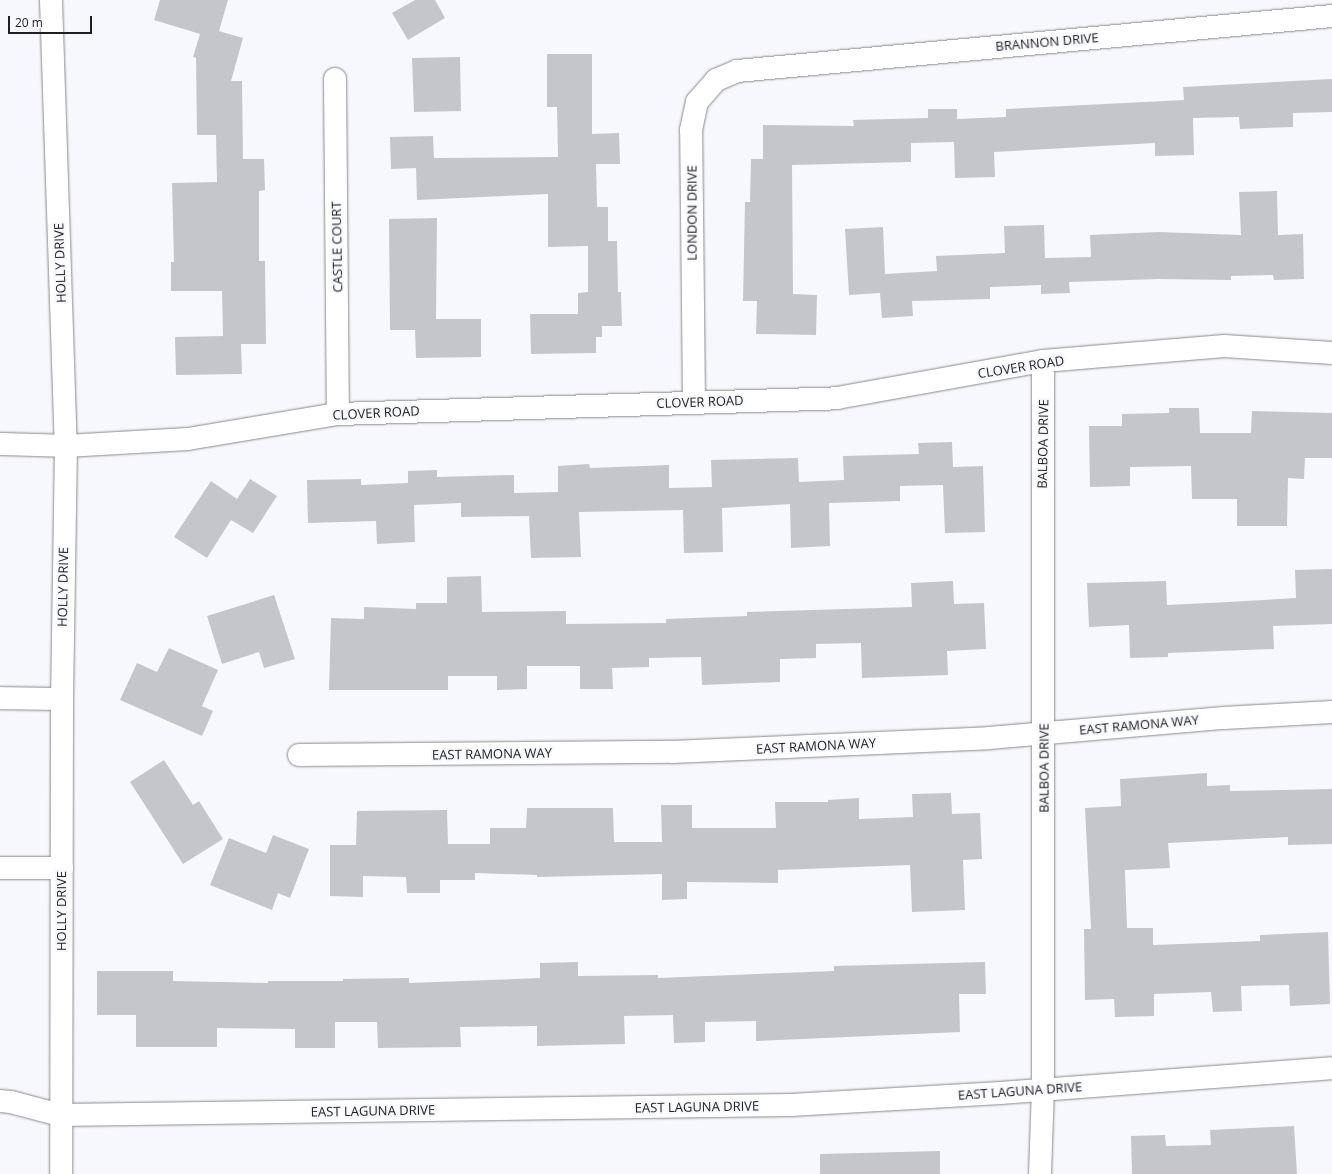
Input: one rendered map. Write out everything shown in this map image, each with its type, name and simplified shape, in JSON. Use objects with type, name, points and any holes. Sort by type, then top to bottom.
[{"type":"street","name":"HOLLY DRIVE","points":[[51,0],[66,446],[62,699],[61,1174]]},
{"type":"street","name":"BRANNON DRIVE","points":[[763,68],[1332,16]]},
{"type":"street","name":"LONDON DRIVE","points":[[694,402],[691,130],[697,102],[716,80],[737,71],[763,68]]},
{"type":"street","name":"CASTLE COURT","points":[[335,80],[338,414]]},
{"type":"street","name":"CLOVER ROAD","points":[[0,444],[66,446],[188,439],[338,414],[837,398],[1043,361],[1224,346],[1332,353]]},
{"type":"street","name":"BALBOA DRIVE","points":[[1040,1174],[1043,1089],[1043,361]]},
{"type":"street","points":[[0,698],[62,699]]},
{"type":"street","name":"EAST RAMONA WAY","points":[[299,755],[672,752],[1044,733],[1224,718],[1332,712]]},
{"type":"street","points":[[0,868],[62,868]]},
{"type":"street","name":"EAST LAGUNA DRIVE","points":[[0,1101],[11,1102],[60,1115],[791,1106],[1332,1068]]},
{"type":"building","points":[[160,0],[228,0],[219,31],[243,38],[231,81],[242,81],[243,159],[264,159],[265,190],[259,191],[259,261],[265,261],[266,344],[241,344],[242,374],[176,375],[175,337],[223,336],[222,291],[171,291],[171,262],[174,262],[172,183],[217,182],[216,135],[197,135],[196,58],[193,57],[200,34],[154,20]]},
{"type":"building","points":[[415,0],[435,0],[445,18],[408,40],[392,13]]},
{"type":"building","points":[[547,54],[592,54],[592,134],[619,133],[620,164],[596,164],[597,207],[608,207],[608,241],[617,241],[618,292],[621,292],[622,326],[602,326],[602,337],[596,337],[596,353],[531,354],[530,314],[578,314],[578,293],[588,292],[588,246],[548,247],[548,194],[417,200],[416,168],[391,169],[390,137],[433,136],[434,158],[558,157],[557,107],[547,107]]},
{"type":"building","points":[[460,57],[461,111],[414,112],[412,58]]},
{"type":"building","points":[[1332,79],[1332,112],[1293,113],[1293,127],[1240,129],[1239,117],[1193,118],[1194,155],[1155,156],[1155,143],[994,152],[995,177],[955,178],[954,142],[911,143],[911,162],[792,165],[793,294],[817,295],[816,335],[756,334],[757,301],[743,301],[745,202],[750,202],[751,159],[763,159],[763,125],[854,126],[853,120],[928,118],[928,109],[957,109],[957,119],[1006,117],[1006,109],[1184,100],[1183,87]]},
{"type":"building","points":[[1277,191],[1278,235],[1303,234],[1304,279],[1274,280],[1273,275],[1231,276],[1231,280],[1159,279],[1069,282],[1070,293],[1041,294],[1041,285],[990,287],[990,299],[912,301],[913,316],[882,318],[880,293],[849,295],[845,229],[883,227],[885,274],[937,271],[936,256],[1005,253],[1004,226],[1044,225],[1045,258],[1091,257],[1090,235],[1158,232],[1241,235],[1239,192]]},
{"type":"building","points":[[437,218],[436,319],[481,319],[481,357],[416,358],[415,330],[390,330],[389,219]]},
{"type":"building","points":[[1169,408],[1199,408],[1200,433],[1251,433],[1252,411],[1332,413],[1332,458],[1305,458],[1304,479],[1288,478],[1287,526],[1237,526],[1237,499],[1192,499],[1191,466],[1130,467],[1130,486],[1090,487],[1089,426],[1122,426],[1122,414],[1169,413]]},
{"type":"building","points":[[952,442],[953,467],[983,466],[985,532],[945,533],[943,485],[900,486],[900,501],[829,503],[830,546],[791,548],[790,504],[722,508],[723,552],[684,553],[683,510],[579,512],[581,557],[531,558],[529,516],[461,517],[461,503],[414,505],[415,542],[377,544],[376,521],[308,523],[307,480],[361,479],[361,485],[408,483],[408,471],[437,470],[437,477],[514,475],[514,493],[558,492],[558,466],[589,464],[590,468],[669,465],[669,488],[712,487],[711,460],[798,458],[799,482],[844,480],[843,456],[919,454],[918,443]]},
{"type":"building","points":[[250,479],[277,496],[253,533],[231,520],[207,558],[174,537],[211,481],[237,499]]},
{"type":"building","points":[[1332,569],[1332,624],[1273,626],[1274,649],[1168,653],[1168,657],[1130,658],[1129,625],[1089,627],[1087,583],[1166,581],[1167,605],[1228,602],[1296,598],[1295,570]]},
{"type":"building","points":[[481,576],[482,612],[566,611],[566,624],[666,623],[666,619],[747,616],[747,612],[912,607],[911,583],[953,581],[954,604],[984,603],[986,649],[947,651],[948,675],[862,678],[861,643],[816,644],[816,658],[780,659],[780,682],[702,685],[701,657],[649,658],[649,667],[612,668],[613,689],[580,689],[580,666],[527,666],[527,689],[497,690],[497,676],[448,676],[448,690],[329,690],[331,618],[364,619],[364,607],[416,609],[416,603],[447,603],[447,577]]},
{"type":"building","points":[[274,595],[295,659],[264,668],[259,652],[222,664],[207,616]]},
{"type":"building","points":[[169,648],[218,670],[202,706],[213,711],[202,736],[120,700],[137,663],[157,672]]},
{"type":"building","points":[[164,760],[193,805],[199,801],[223,839],[183,864],[130,782]]},
{"type":"building","points":[[1207,773],[1207,786],[1230,785],[1230,791],[1332,789],[1332,844],[1288,845],[1288,837],[1168,843],[1170,868],[1125,870],[1127,928],[1153,928],[1153,945],[1260,941],[1260,935],[1328,932],[1330,1004],[1290,1006],[1289,985],[1241,986],[1242,1011],[1213,1012],[1211,992],[1154,994],[1154,1016],[1115,1017],[1114,999],[1085,1000],[1084,929],[1091,929],[1085,808],[1121,806],[1120,779]]},
{"type":"building","points":[[951,793],[952,814],[980,813],[982,859],[963,860],[965,910],[912,912],[910,865],[778,870],[778,883],[687,882],[687,899],[662,900],[662,874],[537,877],[537,875],[475,873],[475,880],[440,880],[440,893],[407,893],[406,877],[363,876],[363,897],[330,896],[330,845],[356,845],[357,811],[447,810],[448,844],[490,844],[490,828],[526,828],[527,808],[613,808],[614,842],[662,842],[661,805],[692,805],[692,828],[776,828],[775,802],[828,802],[828,800],[859,798],[859,819],[913,817],[912,794]]},
{"type":"building","points":[[273,835],[309,849],[290,898],[278,893],[272,910],[210,885],[229,838],[266,853]]},
{"type":"building","points":[[578,962],[578,976],[658,975],[658,978],[834,971],[834,966],[985,962],[986,994],[959,994],[960,1032],[756,1041],[756,1021],[705,1022],[705,1042],[674,1043],[673,1015],[624,1016],[625,1044],[537,1046],[537,1026],[460,1027],[461,1047],[378,1048],[377,1022],[335,1022],[335,1048],[295,1048],[295,1029],[217,1028],[217,1047],[136,1047],[136,1015],[97,1015],[97,971],[173,971],[173,981],[268,983],[268,981],[343,981],[343,979],[409,978],[409,983],[540,978],[540,963]]},
{"type":"building","points":[[1294,1126],[1297,1174],[1132,1174],[1131,1136],[1165,1135],[1166,1146],[1211,1145],[1210,1130]]},
{"type":"building","points":[[940,1151],[940,1174],[820,1174],[820,1154]]}]
